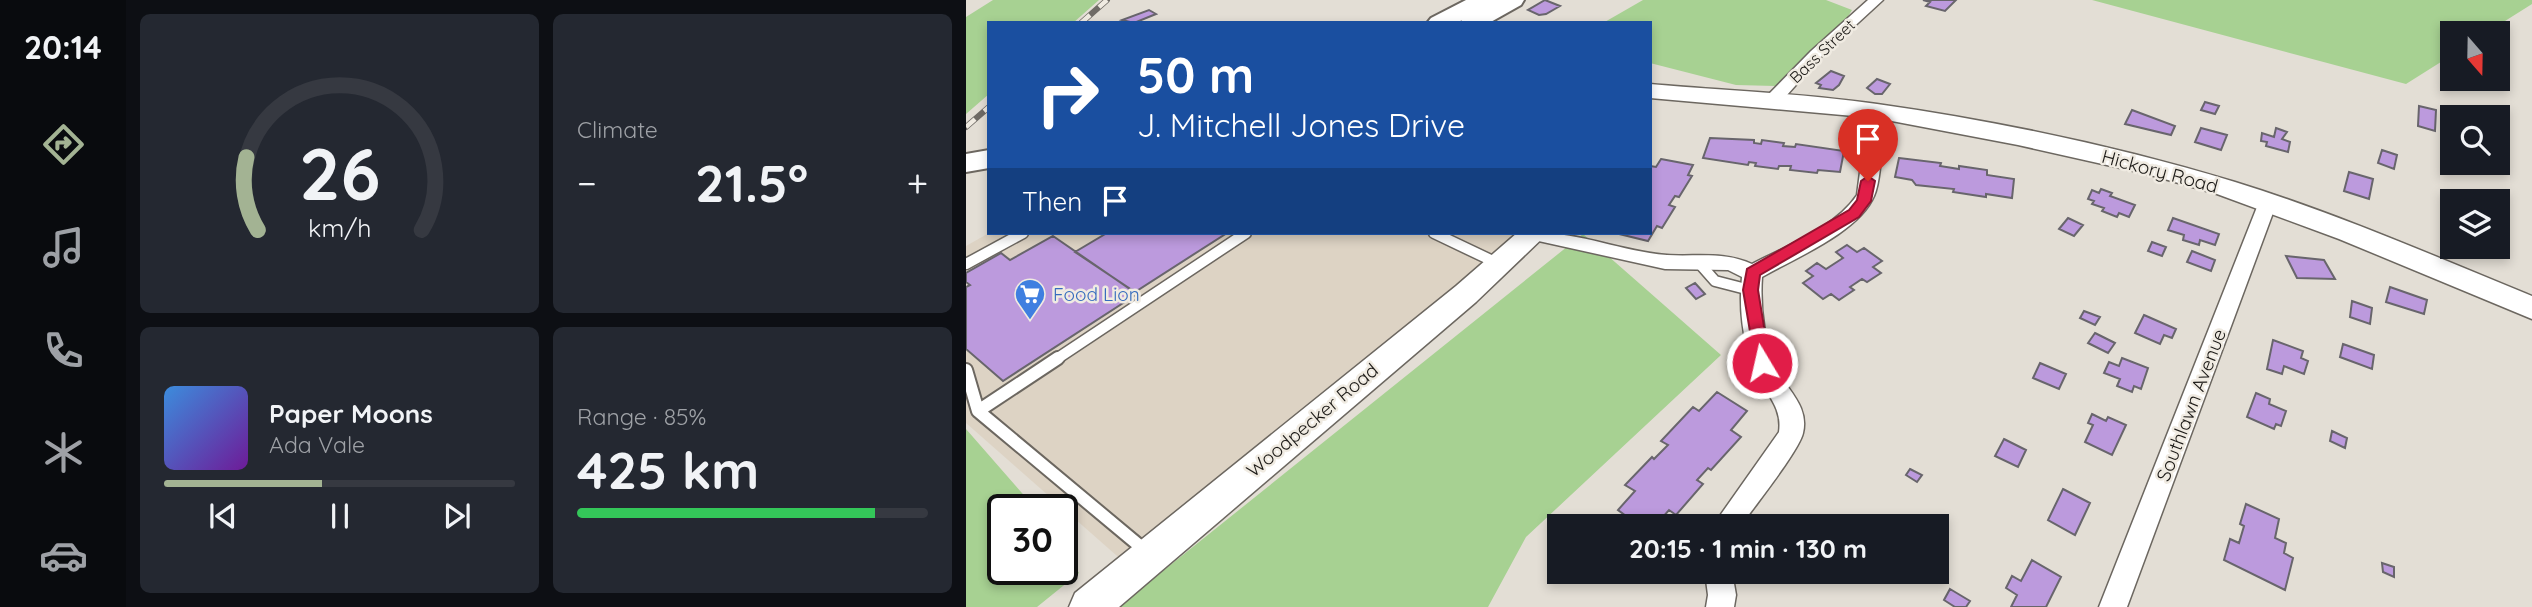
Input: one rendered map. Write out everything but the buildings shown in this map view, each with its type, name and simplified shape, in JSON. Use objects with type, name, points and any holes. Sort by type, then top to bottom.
[{"type":"main road","points":[[1443,21],[1484,0]]},
{"type":"main road","points":[[1476,21],[1513,0]]},
{"type":"main road","name":"Hickory Road","points":[[1652,91],[1876,111],[2078,149],[2180,175],[2269,202],[2362,237],[2532,308]]},
{"type":"main road","points":[[972,158],[987,146]]},
{"type":"main road","name":"Woodpecker Road","points":[[1089,607],[1532,235]]},
{"type":"street","name":"Bass Street","points":[[1771,102],[1816,54],[1875,0]]},
{"type":"street","points":[[1751,281],[1861,207],[1866,195],[1876,111]]},
{"type":"street","name":"Southlawn Avenue","points":[[2113,607],[2269,202]]},
{"type":"street","points":[[1543,235],[1665,262],[1731,263],[1751,281],[1762,363],[1793,413],[1793,425],[1791,435],[1734,514]]},
{"type":"street","points":[[1720,584],[1720,607]]},
{"type":"lane","points":[[966,264],[1019,235]]},
{"type":"lane","points":[[978,411],[1243,235]]},
{"type":"lane","points":[[1442,235],[1500,264]]},
{"type":"lane","points":[[966,370],[978,411],[1150,555]]},
{"type":"shaded area","points":[[987,234],[1523,235],[1500,264],[1133,570],[1078,522],[1078,494],[1047,494],[966,423],[966,246]]},
{"type":"green space","points":[[993,0],[1099,0],[1075,21],[987,21],[987,96],[966,114],[966,17]]},
{"type":"green space","points":[[1643,0],[1826,0],[1852,10],[1824,55],[1775,86],[1736,85],[1652,64],[1652,21],[1606,21]]},
{"type":"green space","points":[[2092,0],[2532,0],[2532,4],[2505,21],[2440,21],[2440,63],[2406,84]]},
{"type":"green space","points":[[1584,235],[1721,355],[1551,514],[1547,514],[1547,517],[1526,537],[1488,607],[1118,607]]},
{"type":"green space","points":[[966,429],[1023,494],[987,494],[987,585],[1064,585],[1037,607],[966,607]]},
{"type":"railway","points":[[1083,21],[1107,0]]},
{"type":"railway","points":[[966,127],[987,109]]},
{"type":"place","name":"Food Lion","points":[[1030,321]]},
{"type":"route","points":[[1762,363],[1751,290],[1752,273],[1854,213],[1864,201],[1868,181]]}]
